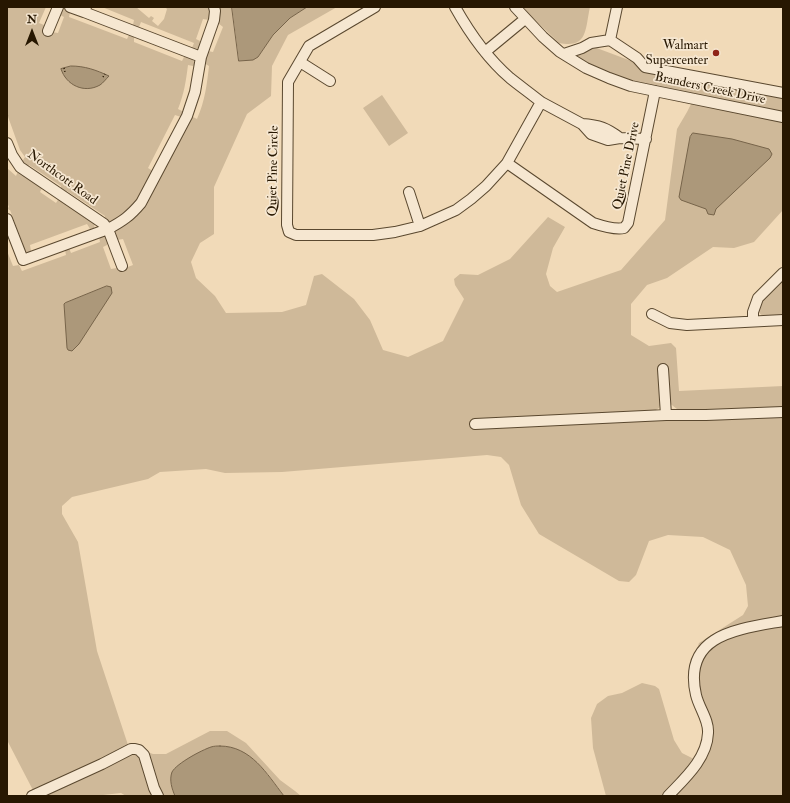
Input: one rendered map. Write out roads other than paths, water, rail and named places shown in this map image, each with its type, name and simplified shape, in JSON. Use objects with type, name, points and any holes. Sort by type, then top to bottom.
[{"type":"street","points":[[48,31],[58,7]]},
{"type":"street","points":[[70,7],[85,10],[201,57]]},
{"type":"street","points":[[7,219],[23,260],[108,229],[132,214],[141,203],[187,116],[195,92],[201,57],[214,20],[214,7]]},
{"type":"street","name":"Quiet Pine Circle","points":[[375,7],[309,46],[288,82],[287,225],[290,232],[296,235],[373,235],[420,226],[456,210],[486,186],[507,163],[541,102]]},
{"type":"street","points":[[455,7],[465,25],[485,52],[509,77],[541,102],[582,124],[591,134],[608,140],[620,138],[646,139]]},
{"type":"street","name":"Branders Creek Drive","points":[[515,7],[543,37],[564,54],[586,68],[609,78],[631,86],[783,117]]},
{"type":"street","points":[[610,40],[617,7]]},
{"type":"street","points":[[485,52],[525,19]]},
{"type":"street","points":[[564,54],[592,43],[610,40],[636,58],[645,67],[783,92]]},
{"type":"street","points":[[300,62],[330,81]]},
{"type":"street","name":"Quiet Pine Drive","points":[[507,163],[593,223],[621,229],[624,228],[628,223],[655,91]]},
{"type":"street","name":"Northcott Road","points":[[7,143],[12,155],[20,166],[102,222],[108,229]]},
{"type":"street","points":[[409,192],[420,226]]},
{"type":"street","points":[[108,229],[122,266]]},
{"type":"street","points":[[753,321],[753,312],[758,298],[783,273]]},
{"type":"street","points":[[652,314],[670,323],[688,325],[783,320]]},
{"type":"street","points":[[663,369],[666,415]]},
{"type":"street","points":[[475,424],[666,415],[783,412]]},
{"type":"street","points":[[668,796],[698,762],[706,745],[708,732],[706,719],[697,697],[694,684],[697,662],[704,649],[713,641],[735,630],[783,621]]},
{"type":"street","points":[[32,796],[131,749],[139,750],[144,755],[154,788],[158,796]]},
{"type":"place","name":"Walmart Supercenter","points":[[716,53]]}]
